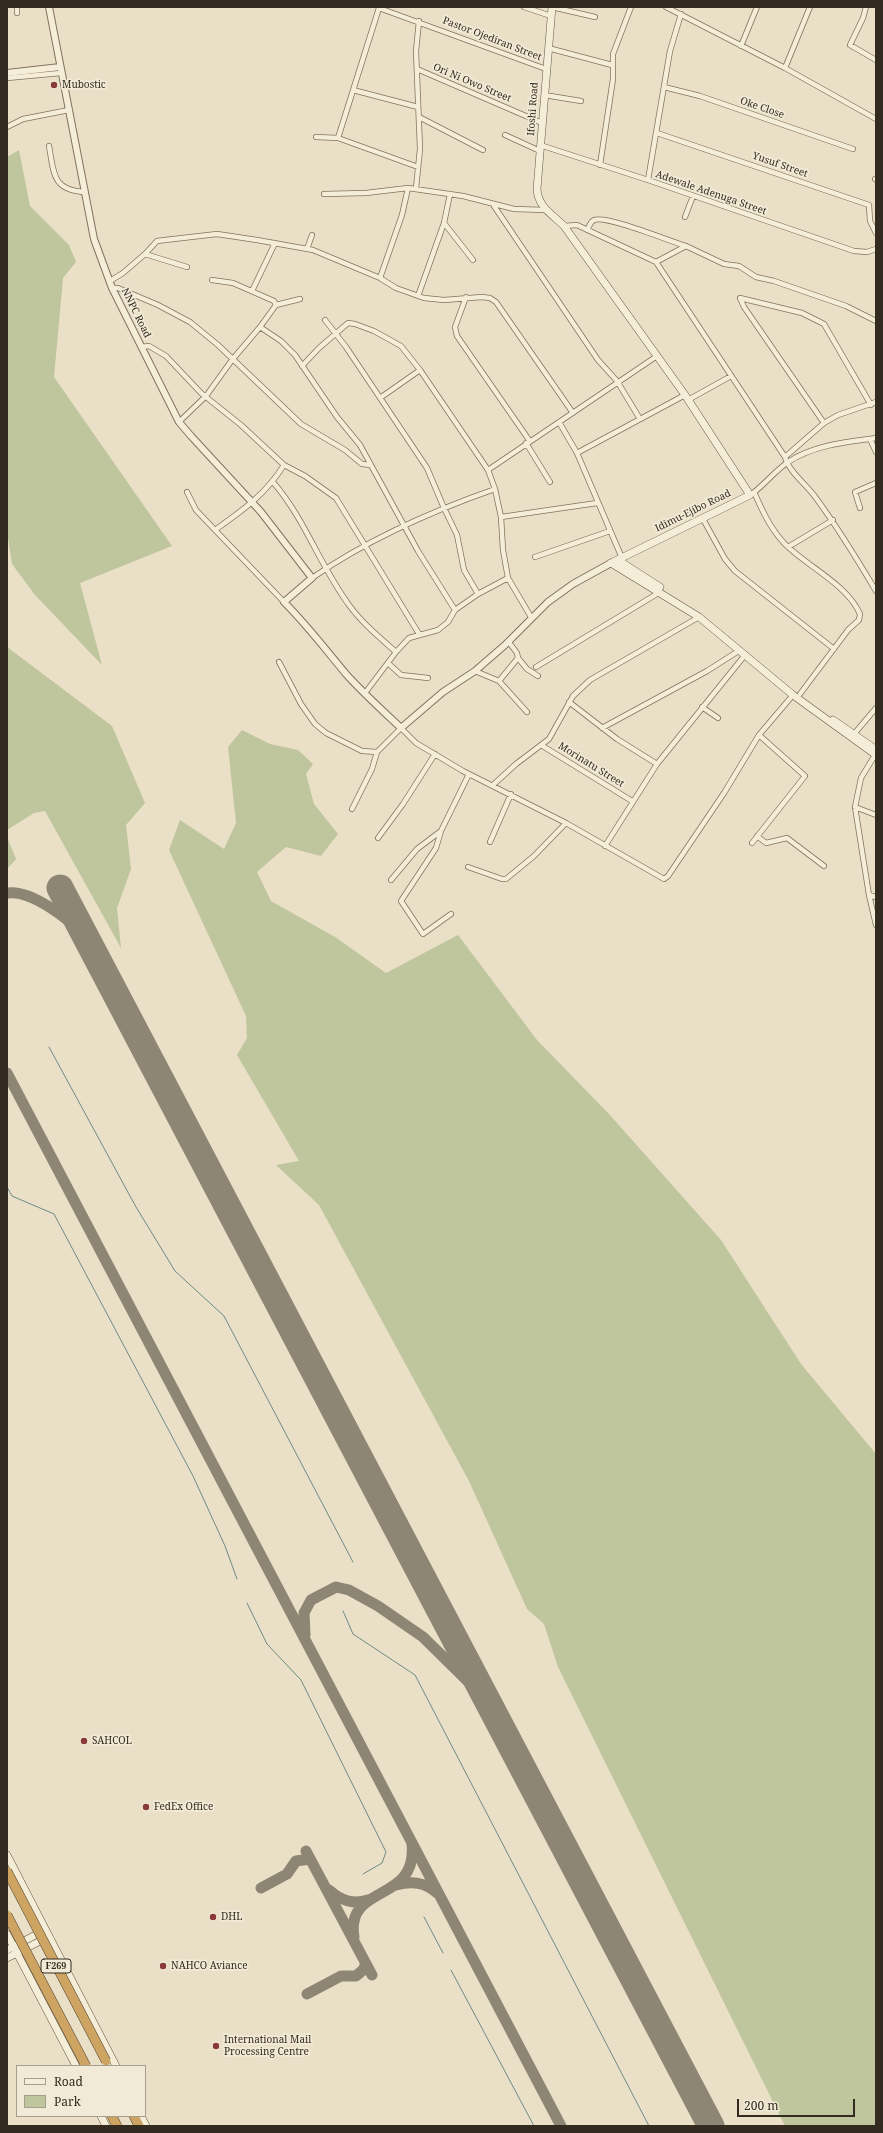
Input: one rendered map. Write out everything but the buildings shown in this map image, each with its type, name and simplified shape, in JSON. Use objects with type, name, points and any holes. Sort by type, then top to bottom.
[{"type":"highway","name":"F269","points":[[7,1871],[107,2063]]},
{"type":"highway","name":"F269","points":[[7,1915],[85,2065]]},
{"type":"highway","points":[[112,2117],[117,2126]]},
{"type":"highway","points":[[135,2117],[140,2126]]},
{"type":"main road","name":"Ifoshi Road","points":[[546,210],[537,194],[552,7]]},
{"type":"main road","name":"Idimu-Ejibo Road","points":[[546,210],[564,226],[687,398],[752,493],[703,519],[617,560]]},
{"type":"main road","points":[[617,560],[660,592],[692,610],[699,617],[731,640],[740,650],[796,695],[876,753]]},
{"type":"main road","points":[[617,560],[692,610],[731,640],[796,695],[854,734],[876,753]]},
{"type":"main road","points":[[7,1855],[43,1922],[115,2065]]},
{"type":"main road","points":[[43,1922],[35,1931],[21,1938],[8,1937],[12,1950],[75,2065]]},
{"type":"main road","points":[[7,1958],[12,1950],[48,1933]]},
{"type":"main road","points":[[102,2117],[106,2126]]},
{"type":"main road","points":[[142,2117],[146,2126]]},
{"type":"street","points":[[17,7],[17,13]]},
{"type":"street","name":"NNPC Road","points":[[49,7],[94,239],[112,288],[179,422],[253,502],[312,578]]},
{"type":"street","points":[[524,7],[551,16]]},
{"type":"street","points":[[552,7],[596,17]]},
{"type":"street","points":[[600,165],[613,79],[613,54],[631,7]]},
{"type":"street","points":[[666,7],[785,68],[876,119]]},
{"type":"street","points":[[741,46],[757,7]]},
{"type":"street","points":[[785,68],[810,7]]},
{"type":"street","points":[[866,7],[863,18],[850,45],[876,60]]},
{"type":"street","name":"Pastor Ojediran Street","points":[[338,138],[379,8],[419,21],[546,69]]},
{"type":"street","points":[[648,180],[670,51],[681,14]]},
{"type":"street","points":[[416,188],[420,149],[416,46],[419,21]]},
{"type":"street","points":[[548,48],[612,65]]},
{"type":"street","name":"Ori Ni Owo Street","points":[[417,69],[542,123]]},
{"type":"street","points":[[7,73],[61,70]]},
{"type":"street","points":[[7,78],[61,70]]},
{"type":"street","name":"Oke Close","points":[[664,87],[700,96],[854,149]]},
{"type":"street","points":[[353,90],[418,107]]},
{"type":"street","points":[[544,95],[581,101]]},
{"type":"street","points":[[7,127],[23,119],[69,110]]},
{"type":"street","points":[[419,117],[483,150]]},
{"type":"street","name":"Yusuf Street","points":[[657,133],[869,205],[870,221],[876,233]]},
{"type":"street","name":"Adewale Adenuga Street","points":[[505,135],[540,148],[648,180],[854,251],[867,252],[876,249]]},
{"type":"street","points":[[316,137],[338,138],[418,166]]},
{"type":"street","points":[[49,146],[57,180],[67,190],[84,192]]},
{"type":"street","points":[[380,278],[402,215],[408,188]]},
{"type":"street","points":[[324,194],[366,193],[416,188],[450,194],[494,206],[524,211],[546,210]]},
{"type":"street","points":[[418,296],[444,223],[450,194]]},
{"type":"street","points":[[685,217],[692,196]]},
{"type":"street","points":[[494,206],[598,360],[618,381],[640,419]]},
{"type":"street","points":[[587,230],[591,222],[595,220],[622,224],[686,246],[724,264],[739,266],[756,277],[811,293],[846,306],[876,321]]},
{"type":"street","points":[[444,223],[473,260]]},
{"type":"street","points":[[564,226],[577,225],[656,262],[785,457],[787,463],[812,491],[832,520],[876,591]]},
{"type":"street","points":[[110,281],[123,273],[146,254],[158,241],[217,234],[307,249],[380,278],[396,288],[418,296],[444,300],[466,297],[490,298],[496,302],[573,413]]},
{"type":"street","points":[[307,249],[312,235]]},
{"type":"street","points":[[252,291],[275,243]]},
{"type":"street","points":[[656,262],[686,246]]},
{"type":"street","points":[[146,254],[187,267]]},
{"type":"street","points":[[212,280],[233,283],[274,302],[276,305]]},
{"type":"street","points":[[112,288],[118,288],[181,317],[208,337],[301,424],[345,450],[362,464],[371,465]]},
{"type":"street","points":[[466,297],[455,327],[457,336],[528,442],[550,482]]},
{"type":"street","points":[[824,423],[744,307],[740,298],[802,313],[824,324],[871,405]]},
{"type":"street","points":[[179,422],[206,396],[232,360],[260,327],[276,305],[300,299]]},
{"type":"street","points":[[324,320],[346,346],[427,468],[457,535],[464,570],[478,594]]},
{"type":"street","points":[[302,366],[344,325],[352,323],[374,331],[396,342],[420,370],[488,470],[495,489],[501,517],[503,550],[508,578],[531,616]]},
{"type":"street","points":[[260,327],[289,348],[337,417],[360,446],[418,551],[455,610]]},
{"type":"street","points":[[141,347],[149,346],[166,356],[206,396],[241,425],[284,465],[305,476],[336,498],[419,634]]},
{"type":"street","points":[[488,470],[657,356]]},
{"type":"street","points":[[380,398],[420,370]]},
{"type":"street","points":[[577,453],[640,419],[731,376]]},
{"type":"street","points":[[785,457],[824,423],[838,415],[871,405],[876,402]]},
{"type":"street","points":[[352,809],[372,769],[377,752],[401,728],[443,692],[474,671],[508,642],[531,616],[573,584],[617,560],[610,531],[577,453],[559,422]]},
{"type":"street","points":[[187,492],[196,510],[303,621],[347,675],[416,743],[469,774],[566,823],[664,879],[668,876],[724,793],[759,735],[796,695],[848,630],[859,620],[860,614],[848,596],[788,547],[769,524],[752,493],[787,463],[815,449],[876,438]]},
{"type":"street","points":[[870,439],[876,452]]},
{"type":"street","points":[[216,530],[253,502],[273,482],[284,465]]},
{"type":"street","points":[[273,482],[293,507],[326,568],[348,604],[365,626],[396,652]]},
{"type":"street","points":[[860,508],[855,492],[876,483]]},
{"type":"street","points":[[284,602],[326,568],[365,546],[405,525],[444,508],[495,489]]},
{"type":"street","points":[[501,517],[597,503]]},
{"type":"street","points":[[703,519],[725,559],[735,571],[834,649]]},
{"type":"street","points":[[788,547],[832,520]]},
{"type":"street","points":[[535,557],[610,531]]},
{"type":"street","points":[[364,693],[409,638],[438,630],[448,622],[455,610],[478,594],[508,578]]},
{"type":"street","points":[[536,667],[660,592]]},
{"type":"street","points":[[493,786],[516,764],[541,745],[552,734],[569,702],[578,689],[590,680],[699,617]]},
{"type":"street","points":[[508,642],[527,669],[538,676]]},
{"type":"street","points":[[602,728],[707,671],[740,650]]},
{"type":"street","points":[[605,846],[632,801],[657,764],[746,655]]},
{"type":"street","points":[[499,682],[518,658]]},
{"type":"street","points":[[279,662],[301,704],[315,724],[326,733],[362,751],[377,752]]},
{"type":"street","points":[[389,664],[401,675],[428,678]]},
{"type":"street","points":[[474,671],[499,682],[527,712]]},
{"type":"street","points":[[569,702],[602,728],[657,764]]},
{"type":"street","points":[[702,707],[718,718]]},
{"type":"street","points":[[854,734],[876,708]]},
{"type":"street","points":[[752,843],[805,776],[759,735]]},
{"type":"street","name":"Morinatu Street","points":[[541,745],[632,801]]},
{"type":"street","points":[[876,753],[860,778],[855,807],[869,895],[876,925]]},
{"type":"street","points":[[378,838],[407,800],[435,754]]},
{"type":"street","points":[[451,914],[423,934],[402,905],[402,898],[436,848],[440,831],[469,774]]},
{"type":"street","points":[[490,842],[511,794]]},
{"type":"street","points":[[855,807],[876,815]]},
{"type":"street","points":[[468,867],[502,880],[506,879],[537,853],[566,823]]},
{"type":"street","points":[[391,880],[417,848],[440,831]]},
{"type":"street","points":[[757,836],[766,843],[786,838],[824,866]]},
{"type":"street","points":[[869,895],[876,896]]},
{"type":"green space","points":[[19,150],[30,206],[69,245],[76,262],[63,278],[54,377],[172,546],[80,583],[102,665],[35,595],[12,564],[7,531],[7,157]]},
{"type":"green space","points":[[7,647],[112,726],[145,803],[126,825],[131,869],[117,908],[121,948],[45,811],[34,813],[7,830]]},
{"type":"green space","points":[[242,730],[270,744],[298,750],[313,764],[306,774],[314,804],[338,834],[321,856],[286,847],[257,872],[271,901],[335,937],[386,973],[458,935],[537,1040],[609,1114],[721,1240],[801,1364],[876,1454],[876,2126],[785,2126],[558,1667],[544,1624],[527,1609],[469,1481],[319,1205],[276,1165],[299,1161],[237,1055],[247,1038],[246,1016],[169,850],[180,820],[224,849],[236,823],[228,747]]},
{"type":"green space","points":[[7,837],[16,859],[7,869]]},
{"type":"waterway","points":[[49,1047],[136,1207],[175,1271],[224,1316],[353,1562]]},
{"type":"waterway","points":[[7,1187],[12,1196],[54,1214],[193,1476],[225,1546],[237,1579]]},
{"type":"waterway","points":[[247,1603],[267,1644],[301,1680],[386,1852],[382,1863],[363,1874]]},
{"type":"waterway","points":[[343,1611],[353,1634],[415,1675],[649,2126]]},
{"type":"waterway","points":[[424,1917],[443,1953]]},
{"type":"waterway","points":[[451,1970],[534,2126]]},
{"type":"taxiway","points":[[7,893],[17,893],[28,896],[50,907],[87,937]]},
{"type":"taxiway","points":[[7,1073],[561,2126]]},
{"type":"taxiway","points":[[305,1635],[304,1613],[311,1600],[336,1587],[349,1590],[378,1606],[423,1637],[489,1702]]},
{"type":"taxiway","points":[[354,1937],[354,1920],[360,1908],[370,1900],[394,1886],[404,1876],[411,1863],[412,1844]]},
{"type":"taxiway","points":[[306,1851],[372,1975]]},
{"type":"taxiway","points":[[261,1888],[287,1874],[296,1861],[310,1859]]},
{"type":"taxiway","points":[[396,1885],[418,1883],[432,1889],[437,1893]]},
{"type":"taxiway","points":[[329,1890],[347,1901],[358,1902],[368,1900]]},
{"type":"taxiway","points":[[307,1994],[341,1976],[356,1976],[363,1970],[366,1964]]},
{"type":"runway","points":[[60,888],[711,2126]]},
{"type":"place","name":"Mubostic","points":[[54,85]]},
{"type":"place","name":"SAHCOL","points":[[84,1741]]},
{"type":"place","name":"FedEx Office","points":[[146,1807]]},
{"type":"place","name":"DHL","points":[[213,1917]]},
{"type":"place","name":"NAHCO Aviance","points":[[163,1966]]},
{"type":"place","name":"International Mail Processing Centre","points":[[216,2046]]}]
